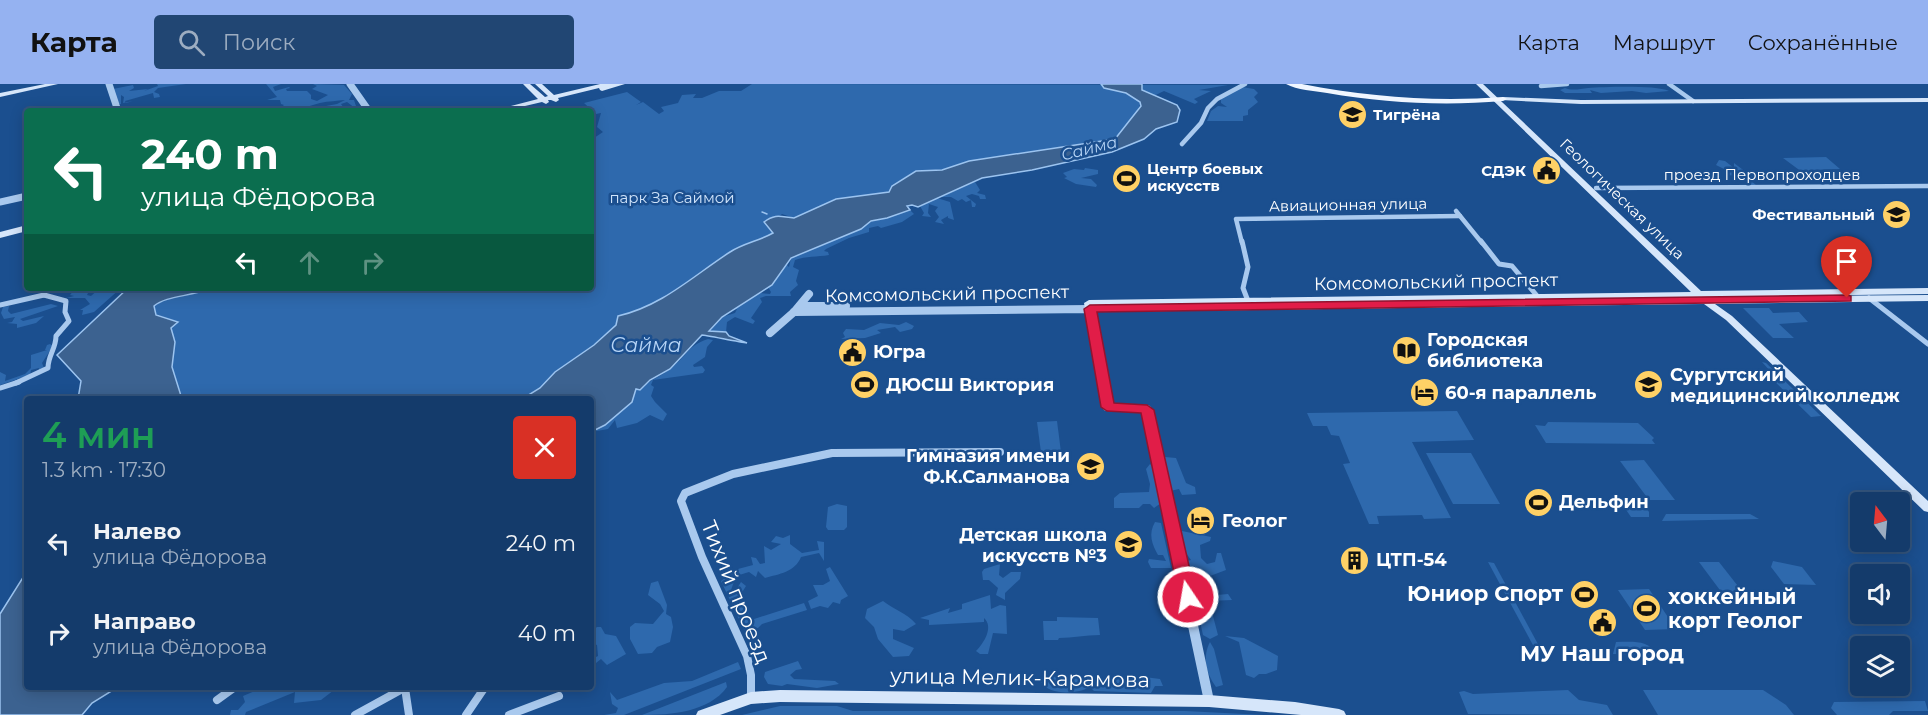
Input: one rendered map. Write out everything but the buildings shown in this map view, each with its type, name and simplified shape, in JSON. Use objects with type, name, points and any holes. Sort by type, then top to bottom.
[{"type":"main road","points":[[0,94],[55,84]]},
{"type":"main road","points":[[526,84],[544,101]]},
{"type":"main road","points":[[538,84],[554,99]]},
{"type":"main road","points":[[554,99],[608,84]]},
{"type":"main road","points":[[518,108],[622,84]]},
{"type":"main road","points":[[1290,84],[1346,94],[1397,99],[1496,98]]},
{"type":"main road","points":[[1318,84],[1395,93],[1572,102],[1928,100]]},
{"type":"main road","points":[[1479,84],[1496,98]]},
{"type":"main road","points":[[1487,84],[1496,98]]},
{"type":"main road","name":"Геологическая улица","points":[[1496,98],[1596,188],[1708,298]]},
{"type":"main road","name":"Геологическая улица","points":[[1496,98],[1928,508]]},
{"type":"main road","points":[[0,233],[24,228]]},
{"type":"main road","name":"Комсомольский проспект","points":[[1089,306],[1708,298],[1928,291]]},
{"type":"main road","name":"Комсомольский проспект","points":[[1497,301],[1538,297],[1928,298]]},
{"type":"main road","name":"Комсомольский проспект","points":[[1089,306],[1248,301],[1325,303]]},
{"type":"main road","name":"улица Мелик-Карамова","points":[[702,715],[751,698],[834,696],[1209,701],[1295,708],[1339,715]]},
{"type":"street","points":[[109,84],[117,108]]},
{"type":"street","points":[[350,84],[367,108]]},
{"type":"street","points":[[1182,144],[1201,123],[1212,104],[1225,93],[1245,84]]},
{"type":"street","points":[[1541,86],[1567,84]]},
{"type":"street","points":[[1669,84],[1693,101]]},
{"type":"street","name":"проезд Первопроходцев","points":[[1596,188],[1928,186]]},
{"type":"street","points":[[0,202],[24,197]]},
{"type":"street","name":"Авиационная улица","points":[[1248,301],[1244,288],[1248,267],[1236,219],[1458,213],[1499,264],[1512,266],[1538,297]]},
{"type":"street","points":[[44,295],[45,291]]},
{"type":"street","points":[[770,333],[797,309],[809,294]]},
{"type":"street","points":[[0,305],[44,295],[66,301],[65,312],[69,321],[56,336],[56,346],[48,358],[48,368],[16,383]]},
{"type":"street","points":[[1869,298],[1928,344]]},
{"type":"street","points":[[1089,306],[1107,407],[1147,410],[1209,701]]},
{"type":"street","name":"Комсомольский проспект","points":[[797,309],[1089,306]]},
{"type":"street","points":[[0,388],[42,376]]},
{"type":"street","name":"Тихий проезд","points":[[751,698],[751,675],[747,656],[701,556],[681,501],[685,493],[734,474],[818,454],[872,451],[1000,452]]},
{"type":"street","points":[[217,700],[231,690]]},
{"type":"street","points":[[355,715],[400,690]]},
{"type":"street","points":[[405,690],[409,715]]},
{"type":"street","points":[[466,715],[483,690]]},
{"type":"street","points":[[509,715],[559,696]]},
{"type":"green space","points":[[157,84],[186,84],[158,88],[154,92],[160,97],[154,98],[153,93],[123,103],[124,97],[121,95],[121,104],[119,104],[113,89],[133,85],[134,88],[129,91],[148,89],[144,91],[158,86]]},
{"type":"green space","points":[[266,84],[281,84],[273,87],[275,91],[289,87],[287,91],[307,91],[311,99],[317,101],[328,95],[312,89],[317,86],[313,84],[344,85],[352,94],[349,100],[354,100],[356,106],[362,106],[362,108],[355,108],[347,102],[341,104],[344,108],[326,106],[345,100],[301,108],[280,108],[284,105],[280,100],[267,100],[277,97]]},
{"type":"green space","name":"парк За Саймой","points":[[752,84],[1228,85],[1199,90],[1211,91],[1194,99],[1198,102],[1195,104],[1164,91],[1141,102],[1126,127],[1115,139],[969,161],[942,170],[916,171],[892,185],[889,192],[836,199],[794,218],[782,214],[768,225],[773,233],[717,261],[667,296],[634,314],[630,313],[594,345],[555,372],[540,388],[527,396],[181,396],[172,367],[175,342],[171,328],[178,322],[156,314],[154,306],[172,298],[201,291],[594,291],[594,138],[603,132],[597,127],[601,113],[596,114],[594,108],[589,108],[584,103],[627,92],[641,102],[636,105],[643,102],[659,114],[664,111],[661,107],[678,103],[682,95],[696,94],[693,98],[702,98],[719,91],[741,91]]},
{"type":"green space","points":[[1242,87],[1254,89],[1258,93],[1254,97],[1258,102],[1248,110],[1248,115],[1243,116],[1243,121],[1207,121],[1211,111],[1218,106],[1227,107],[1221,103],[1221,98]]},
{"type":"green space","points":[[1642,87],[1669,91],[1601,93],[1590,90],[1592,93],[1565,93],[1560,90],[1565,88],[1573,90]]},
{"type":"green space","points":[[1826,157],[1840,169],[1809,170],[1806,175],[1783,158]]},
{"type":"green space","points":[[1719,160],[1725,161],[1734,168],[1734,163],[1751,176],[1772,177],[1769,180],[1750,180],[1756,185],[1750,185],[1743,179],[1748,179],[1746,175],[1736,170],[1745,177],[1728,175],[1724,171],[1726,170],[1716,165]]},
{"type":"green space","points":[[1085,168],[1098,170],[1098,174],[1081,178],[1091,179],[1097,185],[1096,187],[1076,184],[1064,178],[1067,177],[1063,173]]},
{"type":"green space","points":[[975,182],[980,190],[977,193],[985,195],[986,199],[980,199],[979,196],[972,194],[966,196],[971,200],[966,202],[962,199],[958,201],[951,197],[940,197]]},
{"type":"green space","points":[[937,198],[950,202],[954,220],[948,216],[941,220],[944,224],[935,222],[939,217],[935,211],[938,207],[929,204],[928,213],[931,217],[922,216],[924,213],[920,206]]},
{"type":"green space","points":[[906,210],[914,214],[902,222],[881,228],[878,226],[869,228],[869,232],[826,249],[824,251],[829,255],[795,260],[793,267],[799,270],[796,281],[798,285],[790,292],[791,296],[760,298],[762,302],[751,318],[755,321],[753,324],[735,317],[727,322],[726,332],[709,331],[722,317],[735,313],[737,309],[733,310],[760,293],[770,294],[768,287],[786,264],[789,267],[791,258],[861,229],[872,221]]},
{"type":"green space","points":[[73,291],[89,291],[87,295],[91,296],[97,291],[118,291],[94,312],[82,315],[83,310],[80,310],[90,304],[85,298],[66,298],[74,296],[70,295]]},
{"type":"green space","points":[[51,304],[58,306],[20,319],[23,321],[44,316],[36,323],[17,328],[17,324],[7,323],[12,322],[15,317],[4,319],[1,313],[3,307],[9,306],[8,311],[11,314]]},
{"type":"green space","points":[[1743,308],[1769,308],[1773,313],[1799,312],[1808,322],[1779,324],[1794,338],[1773,338]]},
{"type":"green space","points":[[906,322],[914,326],[912,329],[900,332],[895,327],[877,330],[881,333],[865,338],[841,339],[845,337],[843,333],[846,329],[864,330],[880,323],[899,325]]},
{"type":"green space","points":[[708,339],[713,340],[707,347],[705,357],[693,365],[694,367],[702,366],[705,370],[703,373],[653,380],[676,364],[691,348]]},
{"type":"green space","points":[[47,345],[53,346],[42,363],[44,368],[31,370],[30,375],[0,385],[0,372],[6,375],[5,381],[25,374],[31,368],[31,355],[47,350],[45,350]]},
{"type":"green space","points":[[1762,362],[1766,363],[1821,416],[1811,417],[1763,370],[1771,372]]},
{"type":"green space","points":[[653,380],[651,385],[654,387],[651,396],[667,414],[663,421],[650,415],[637,423],[617,428],[615,420],[608,429],[597,431],[596,429],[632,402],[637,388],[640,390]]},
{"type":"green space","points":[[1457,411],[1474,440],[1412,442],[1451,518],[1424,519],[1422,515],[1377,516],[1379,524],[1369,524],[1343,464],[1350,463],[1339,436],[1331,435],[1327,426],[1313,426],[1307,413]]},
{"type":"green space","points":[[1057,421],[1062,460],[1042,460],[1037,422]]},
{"type":"green space","points":[[1548,422],[1638,423],[1654,438],[1652,440],[1655,444],[1546,443],[1535,425],[1545,426]]},
{"type":"green space","points":[[1426,453],[1471,453],[1500,504],[1453,504]]},
{"type":"green space","points":[[1165,457],[1176,458],[1186,483],[1195,487],[1196,494],[1182,495],[1179,489],[1170,491],[1162,460]]},
{"type":"green space","points":[[1644,460],[1675,500],[1649,500],[1620,461]]},
{"type":"green space","points":[[1150,464],[1155,469],[1161,503],[1154,508],[1150,504],[1143,504],[1139,508],[1114,508],[1114,498],[1120,493],[1149,492],[1150,484],[1146,469]]},
{"type":"green space","points":[[1641,500],[1649,512],[1649,517],[1631,517],[1620,501]]},
{"type":"green space","points":[[837,504],[847,506],[847,527],[844,530],[828,530],[826,527],[828,507]]},
{"type":"green space","points":[[1666,514],[1750,514],[1759,519],[1662,521]]},
{"type":"green space","points":[[1155,522],[1161,523],[1171,568],[1151,568],[1148,562],[1149,559],[1166,561],[1163,555],[1158,555],[1153,543],[1151,535]]},
{"type":"green space","points":[[1182,531],[1211,537],[1210,541],[1200,545],[1201,558],[1207,564],[1215,562],[1217,553],[1221,553],[1226,570],[1210,576],[1200,572],[1189,572],[1184,562],[1191,560],[1181,546]]},
{"type":"green space","points":[[790,535],[790,544],[802,553],[819,550],[817,541],[824,542],[824,561],[819,553],[801,557],[791,569],[776,575],[765,578],[758,571],[756,577],[749,572],[736,576],[731,590],[736,590],[741,582],[746,586],[741,594],[751,620],[804,603],[807,610],[762,624],[758,628],[745,632],[721,581],[738,569],[753,565],[751,557],[756,558],[760,564],[765,563],[764,546],[771,550],[781,544],[771,542],[776,536],[783,538]]},
{"type":"green space","points":[[1773,561],[1802,567],[1816,585],[1784,584],[1771,567]]},
{"type":"green space","points":[[1488,562],[1494,563],[1539,646],[1534,647]]},
{"type":"green space","points":[[1699,562],[1719,562],[1752,604],[1731,605]]},
{"type":"green space","points":[[1000,564],[999,575],[1003,578],[1011,572],[1021,572],[1020,579],[1005,593],[1005,600],[996,595],[998,588],[989,580],[983,580],[984,569]]},
{"type":"green space","points":[[830,567],[848,596],[841,600],[840,604],[833,602],[828,608],[820,606],[811,609],[808,601],[818,596],[813,585],[823,585],[830,581],[826,569]]},
{"type":"green space","points":[[658,581],[667,605],[666,614],[671,617],[673,627],[670,642],[657,647],[652,653],[638,654],[630,639],[630,627],[635,623],[653,624],[664,611],[660,604],[648,595],[651,583]]},
{"type":"green space","name":"хоккейный корт Геолог","points":[[1649,589],[1676,629],[1645,630],[1618,590]]},
{"type":"green space","points":[[1201,593],[1206,596],[1228,594],[1232,600],[1209,601],[1218,635],[1210,639],[1203,635],[1195,599]]},
{"type":"green space","points":[[990,595],[991,609],[1000,605],[1006,606],[1007,634],[993,633],[988,654],[980,654],[976,651],[985,639],[988,630],[984,618],[984,622],[929,625],[929,620],[920,618],[950,608],[948,613],[962,609],[962,604]]},
{"type":"green space","points":[[883,601],[916,624],[904,631],[893,629],[893,639],[914,648],[909,656],[893,657],[878,639],[874,627],[865,618],[867,609]]},
{"type":"green space","points":[[1057,617],[1098,618],[1100,635],[1044,640],[1043,621],[1057,621]]},
{"type":"green space","points":[[601,627],[605,634],[616,636],[626,654],[607,665],[601,659],[594,665],[594,658],[598,656],[597,645],[594,644],[594,630]]},
{"type":"green space","points":[[1225,636],[1244,638],[1278,656],[1277,670],[1259,674],[1254,678],[1246,675],[1239,642]]},
{"type":"green space","points":[[1210,642],[1214,649],[1223,685],[1216,687],[1206,665],[1206,653]]},
{"type":"green space","points":[[1616,642],[1644,644],[1654,650],[1657,655],[1613,654]]},
{"type":"green space","points":[[798,661],[802,669],[790,675],[794,679],[835,681],[839,684],[817,688],[768,684],[764,677],[765,672]]},
{"type":"green space","points":[[738,662],[741,669],[624,715],[604,715],[616,713],[618,708],[612,704],[610,692],[617,700],[664,683],[692,681]]},
{"type":"green space","points":[[1129,675],[1160,679],[1163,686],[1155,686],[1151,693],[1094,691],[1090,687],[1078,691],[1057,692],[1045,687],[1041,682],[1043,677],[1068,676],[1115,680]]},
{"type":"green space","points":[[726,682],[727,687],[719,695],[700,707],[677,713],[642,715]]},
{"type":"green space","points":[[257,690],[334,690],[321,700],[294,703],[295,692],[246,712],[245,715],[230,715],[231,710],[238,710],[245,702],[243,696]]},
{"type":"green space","points":[[1568,690],[1579,700],[1607,705],[1613,715],[1468,714],[1459,692],[1473,694]]},
{"type":"green space","points":[[1643,690],[1763,690],[1786,705],[1794,715],[1658,715]]},
{"type":"green space","points":[[1925,701],[1928,711],[1893,711],[1889,715],[1837,715],[1831,708],[1834,702]]},
{"type":"green space","points":[[780,706],[837,706],[853,711],[1185,711],[1264,715],[742,715]]},
{"type":"water","name":"Сайма","points":[[1101,84],[1142,84],[1142,90],[1177,105],[1180,110],[1177,122],[1156,129],[1144,139],[1112,152],[1032,170],[982,178],[918,207],[907,206],[910,210],[871,221],[861,229],[791,258],[772,285],[722,317],[709,331],[726,332],[729,336],[747,343],[702,335],[670,369],[650,380],[640,390],[636,389],[632,402],[605,425],[594,430],[594,396],[527,396],[540,388],[555,372],[594,345],[616,325],[618,316],[663,298],[730,252],[773,233],[764,222],[772,217],[794,218],[836,199],[889,192],[892,186],[916,171],[942,170],[969,161],[1115,139],[1141,106],[1140,102],[1126,93],[1104,88]]},
{"type":"water","points":[[125,291],[201,291],[159,302],[154,306],[156,315],[178,322],[171,328],[175,342],[172,367],[181,396],[78,396],[81,381],[57,355]]},
{"type":"water","points":[[24,576],[24,690],[113,690],[92,703],[82,715],[0,715],[0,614]]},
{"type":"waterway","points":[[762,212],[767,214]]},
{"type":"place","name":"Тигрёна","points":[[1352,115]]},
{"type":"place","name":"СДЭК","points":[[1547,171]]},
{"type":"place","name":"Центр боевых искусств","points":[[1126,178]]},
{"type":"place","name":"Фестивальный","points":[[1896,215]]},
{"type":"place","name":"Городская библиотека","points":[[1406,350]]},
{"type":"place","name":"Югра","points":[[852,352]]},
{"type":"place","name":"ДЮСШ Виктория","points":[[865,385]]},
{"type":"place","name":"Сургутский медицинский колледж","points":[[1649,385]]},
{"type":"place","name":"60-я параллель","points":[[1424,393]]},
{"type":"place","name":"Гимназия имени Ф.К.Салманова","points":[[1091,466]]},
{"type":"place","name":"Дельфин","points":[[1538,502]]},
{"type":"place","name":"Геолог","points":[[1201,521]]},
{"type":"place","name":"Детская школа искусств №3","points":[[1128,545]]},
{"type":"place","name":"ЦТП-54","points":[[1355,560]]},
{"type":"place","name":"Юниор Спорт","points":[[1584,594]]},
{"type":"place","name":"хоккейный корт Геолог","points":[[1647,609]]},
{"type":"place","name":"МУ Наш город","points":[[1602,623]]},
{"type":"route","points":[[1188,597],[1147,410],[1107,407],[1090,309],[1847,298]]}]
